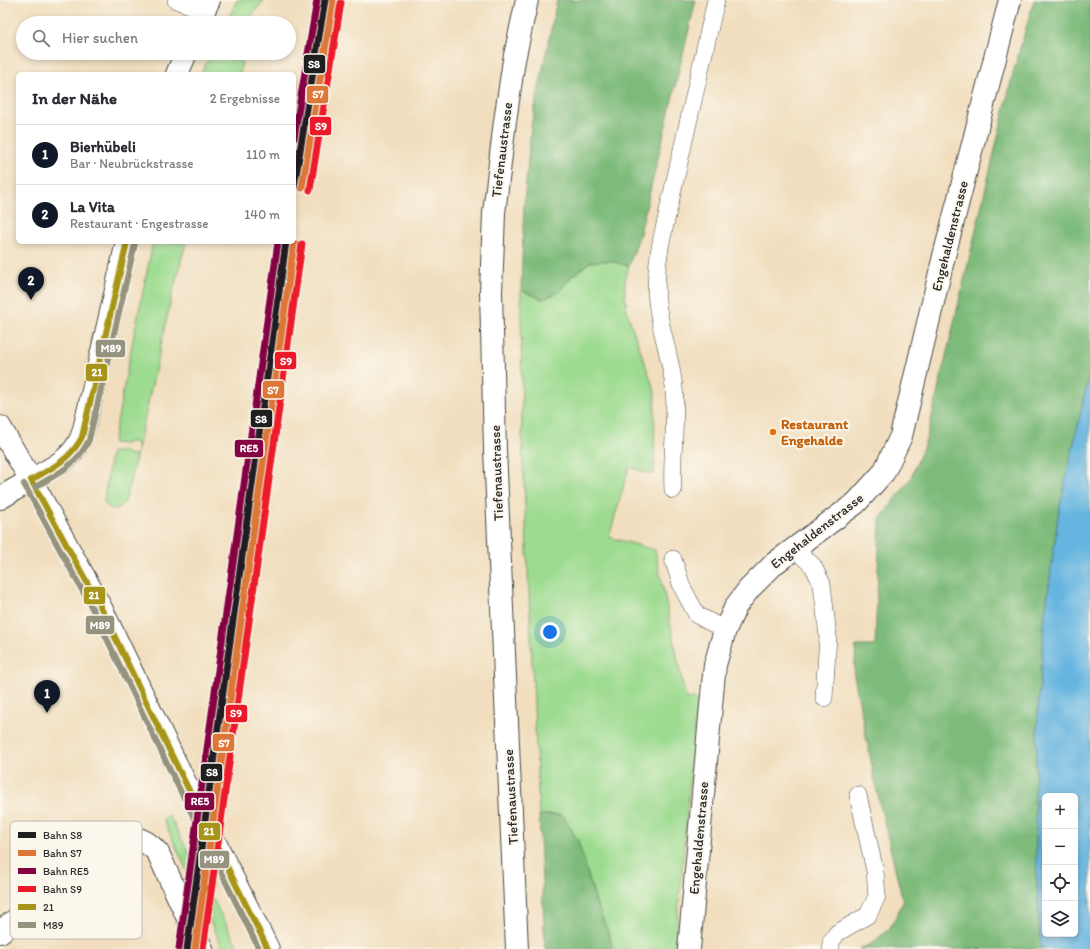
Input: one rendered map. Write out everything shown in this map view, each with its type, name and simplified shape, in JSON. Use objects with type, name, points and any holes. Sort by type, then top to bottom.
[{"type":"street","name":"Tiefenaustrasse","points":[[517,949],[495,448],[492,292],[494,213],[505,121],[514,60],[527,0]]},
{"type":"street","name":"Engehaldenstrasse","points":[[689,949],[715,665],[725,630],[736,606],[749,589],[775,562],[856,503],[884,472],[901,436],[944,256],[1010,0]]},
{"type":"street","points":[[178,72],[183,60]]},
{"type":"street","points":[[0,498],[64,461],[80,441],[86,421],[127,244]]},
{"type":"street","points":[[0,427],[101,608],[175,762],[268,949]]},
{"type":"street","points":[[142,840],[150,844],[158,853],[202,949]]},
{"type":"street","points":[[0,932],[10,924]]},
{"type":"lane","points":[[176,0],[204,11]]},
{"type":"lane","points":[[673,490],[672,475],[676,420],[674,386],[658,308],[656,274],[661,242],[716,0]]},
{"type":"lane","points":[[794,548],[813,566],[822,584],[828,636],[824,698]]},
{"type":"lane","points":[[673,559],[682,587],[697,615],[725,630]]},
{"type":"lane","points":[[831,949],[831,942],[837,933],[868,915],[878,896],[875,871],[858,795]]},
{"type":"green space","points":[[237,0],[264,0],[251,16],[229,16]]},
{"type":"green space","points":[[557,0],[696,0],[639,237],[629,266],[610,261],[590,262],[572,276],[558,293],[542,299],[521,290],[524,204],[531,126]]},
{"type":"green space","points":[[1034,0],[1090,0],[1090,371],[1059,510],[1045,616],[1038,709],[1035,798],[1037,884],[1041,949],[859,949],[871,944],[890,928],[903,902],[877,792],[854,676],[856,646],[875,646],[880,519],[911,478],[927,437],[1013,73]]},
{"type":"green space","points":[[208,60],[242,60],[240,72],[202,72]]},
{"type":"green space","points":[[153,244],[185,244],[171,299],[137,453],[136,442],[129,442],[127,444],[113,443]]},
{"type":"green space","points":[[610,261],[629,266],[625,280],[625,296],[628,315],[655,392],[654,475],[629,467],[609,537],[655,550],[686,699],[697,699],[675,949],[612,949],[610,937],[596,902],[578,841],[563,815],[539,815],[522,438],[521,290],[542,299],[558,293],[572,276],[590,262]]},
{"type":"green space","points":[[111,452],[126,452],[128,454],[135,455],[137,453],[125,502],[119,508],[110,509],[105,504],[104,500]]},
{"type":"green space","points":[[169,815],[239,949],[223,949],[163,819]]},
{"type":"green space","points":[[539,815],[563,815],[578,841],[596,902],[610,937],[612,949],[545,949]]},
{"type":"water","points":[[1090,371],[1090,949],[1041,949],[1037,884],[1035,798],[1038,709],[1045,616],[1059,510]]},
{"type":"rail line","name":"RE5","points":[[296,126],[317,0]]},
{"type":"rail line","name":"S8","points":[[296,175],[325,0]]},
{"type":"rail line","name":"S7","points":[[302,188],[333,1]]},
{"type":"rail line","name":"S9","points":[[310,190],[341,3]]},
{"type":"rail line","name":"RE5","points":[[179,948],[278,244]]},
{"type":"rail line","name":"S8","points":[[187,949],[286,244]]},
{"type":"rail line","name":"S7","points":[[195,949],[294,244]]},
{"type":"rail line","name":"S9","points":[[203,949],[302,244]]},
{"type":"transit line","name":"21","points":[[31,480],[60,463],[72,451],[82,437],[127,244]]},
{"type":"transit line","name":"M89","points":[[35,487],[59,473],[73,462],[79,456],[89,440],[135,244]]},
{"type":"transit line","name":"21","points":[[31,480],[101,608],[175,762],[268,949]]},
{"type":"transit line","name":"M89","points":[[24,484],[94,612],[168,766],[259,949]]},
{"type":"place","name":"La Vita","points":[[31,300]]},
{"type":"place","name":"Restaurant Engehalde","points":[[773,432]]},
{"type":"place","name":"Bierhübeli","points":[[47,713]]}]
